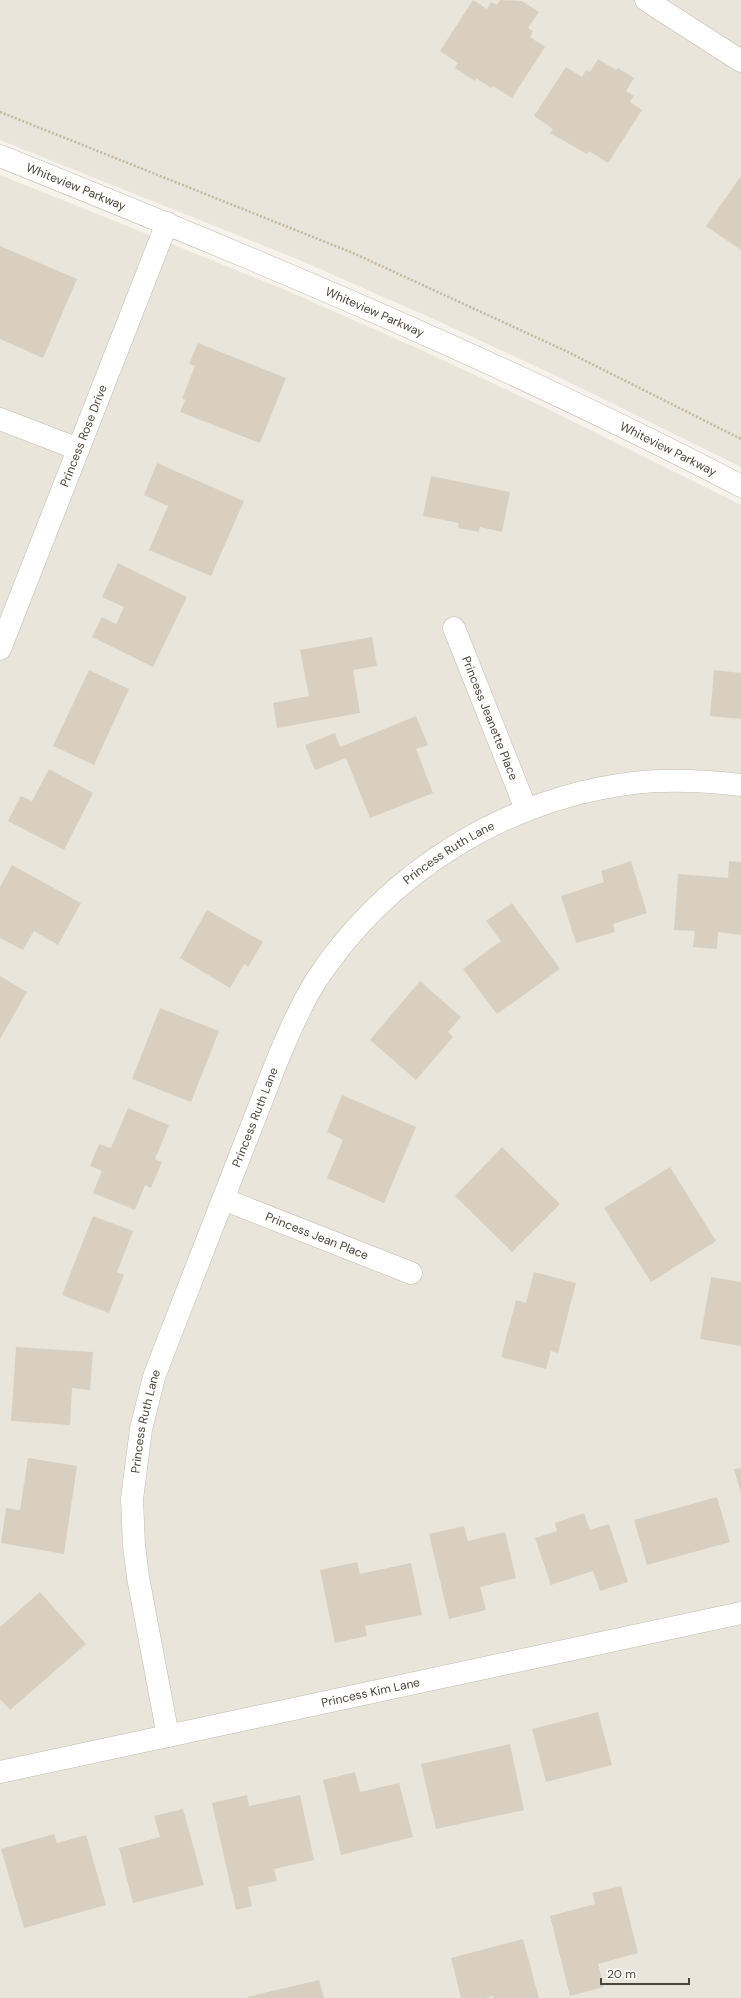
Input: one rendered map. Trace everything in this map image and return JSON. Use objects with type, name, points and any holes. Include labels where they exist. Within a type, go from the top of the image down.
[{"type":"street","points":[[646,0],[741,61]]},
{"type":"street","name":"Whiteview Parkway","points":[[0,156],[167,223],[428,334],[608,419],[741,486]]},
{"type":"street","name":"Princess Rose Drive","points":[[0,649],[167,223]]},
{"type":"street","points":[[0,419],[78,449]]},
{"type":"street","name":"Princess Jeanette Place","points":[[454,628],[526,809]]},
{"type":"street","name":"Princess Ruth Lane","points":[[168,1736],[134,1546],[132,1499],[141,1428],[154,1377],[288,1035],[302,1005],[331,960],[361,924],[413,875],[449,849],[496,823],[526,809],[581,792],[634,783],[699,782],[741,785]]},
{"type":"street","name":"Princess Jean Place","points":[[223,1199],[410,1273]]},
{"type":"street","name":"Princess Kim Lane","points":[[0,1772],[741,1613]]},
{"type":"path","points":[[0,112],[352,253],[568,352],[741,439]]},
{"type":"shaded area","points":[[0,0],[741,0],[741,467],[567,381],[436,320],[297,259],[0,140]]},
{"type":"shaded area","points":[[0,175],[281,288],[419,349],[550,410],[741,505],[741,1998],[0,1998]]},
{"type":"building","points":[[473,0],[487,9],[491,2],[497,5],[500,0],[522,1],[539,12],[528,28],[533,31],[530,37],[545,47],[512,98],[493,86],[491,88],[476,78],[475,81],[455,68],[458,63],[440,51]]},
{"type":"building","points":[[598,59],[616,70],[618,68],[634,78],[626,91],[634,96],[630,102],[642,110],[608,163],[589,151],[587,154],[550,133],[553,129],[534,116],[566,67],[582,77],[586,70],[590,72]]},
{"type":"building","points":[[741,176],[741,250],[706,226]]},
{"type":"building","points":[[0,246],[77,279],[43,358],[0,339]]},
{"type":"building","points":[[198,343],[286,378],[260,443],[180,412],[185,400],[182,399],[195,366],[189,364]]},
{"type":"building","points":[[157,463],[244,501],[211,576],[149,550],[168,506],[144,495]]},
{"type":"building","points":[[431,476],[510,492],[502,532],[480,527],[479,532],[458,528],[459,523],[423,516]]},
{"type":"building","points":[[118,563],[187,597],[153,667],[92,637],[102,617],[116,624],[124,607],[102,597]]},
{"type":"building","points":[[372,637],[377,666],[353,670],[360,713],[277,728],[273,703],[309,696],[300,650]]},
{"type":"building","points":[[89,670],[129,689],[94,765],[53,746]]},
{"type":"building","points":[[714,670],[741,673],[741,719],[710,716]]},
{"type":"building","points":[[416,716],[428,745],[416,749],[433,793],[370,818],[346,758],[315,770],[305,745],[335,733],[340,747]]},
{"type":"building","points":[[49,769],[93,793],[64,850],[8,821],[21,796],[32,801]]},
{"type":"building","points":[[631,861],[647,913],[613,924],[615,932],[576,943],[561,896],[604,882],[601,871]]},
{"type":"building","points":[[729,861],[741,862],[741,935],[718,932],[717,949],[693,947],[695,931],[674,930],[678,874],[728,878]]},
{"type":"building","points":[[12,865],[81,903],[58,945],[34,931],[23,950],[0,938],[0,887]]},
{"type":"building","points":[[512,903],[560,969],[497,1014],[463,969],[501,941],[486,921]]},
{"type":"building","points":[[207,910],[263,942],[248,967],[244,964],[230,988],[180,958]]},
{"type":"building","points":[[0,976],[27,992],[0,1039]]},
{"type":"building","points":[[420,981],[461,1017],[448,1032],[453,1037],[416,1080],[370,1040]]},
{"type":"building","points":[[160,1008],[219,1031],[191,1102],[132,1079]]},
{"type":"building","points":[[342,1095],[416,1127],[384,1203],[327,1178],[343,1140],[327,1132]]},
{"type":"building","points":[[128,1108],[169,1125],[155,1159],[162,1162],[151,1188],[145,1185],[135,1210],[93,1193],[102,1171],[90,1166],[99,1144],[111,1148]]},
{"type":"building","points":[[502,1147],[560,1204],[512,1252],[455,1196]]},
{"type":"building","points":[[670,1167],[716,1241],[651,1282],[604,1208]]},
{"type":"building","points":[[93,1216],[133,1231],[117,1272],[124,1275],[109,1313],[62,1295]]},
{"type":"building","points":[[534,1272],[576,1283],[558,1353],[551,1351],[546,1369],[501,1357],[516,1300],[526,1303]]},
{"type":"building","points":[[711,1277],[741,1282],[741,1346],[700,1339]]},
{"type":"building","points":[[16,1347],[93,1352],[90,1390],[72,1388],[70,1425],[11,1421]]},
{"type":"building","points":[[28,1458],[77,1466],[64,1554],[1,1543],[6,1508],[20,1510]]},
{"type":"building","points":[[741,1468],[741,1493],[734,1469]]},
{"type":"building","points":[[717,1497],[730,1542],[647,1565],[634,1520]]},
{"type":"building","points":[[584,1513],[590,1530],[609,1524],[628,1582],[600,1591],[593,1571],[551,1585],[535,1538],[557,1531],[555,1523]]},
{"type":"building","points":[[464,1526],[468,1541],[505,1532],[516,1578],[480,1587],[486,1610],[449,1619],[429,1534]]},
{"type":"building","points":[[357,1562],[360,1574],[411,1563],[422,1615],[365,1626],[367,1636],[335,1643],[320,1570]]},
{"type":"building","points":[[40,1592],[86,1644],[10,1710],[0,1699],[0,1627]]},
{"type":"building","points":[[598,1712],[612,1765],[546,1782],[532,1729]]},
{"type":"building","points":[[510,1744],[524,1810],[436,1829],[421,1764]]},
{"type":"building","points":[[355,1772],[360,1792],[399,1783],[413,1837],[341,1855],[323,1780]]},
{"type":"building","points":[[247,1795],[249,1806],[300,1795],[314,1860],[274,1869],[277,1881],[248,1887],[252,1906],[236,1910],[212,1803]]},
{"type":"building","points":[[183,1809],[204,1885],[133,1903],[119,1848],[160,1837],[154,1816]]},
{"type":"building","points":[[54,1834],[57,1843],[86,1835],[106,1905],[24,1928],[1,1849]]},
{"type":"building","points":[[621,1886],[638,1953],[598,1964],[604,1987],[570,1996],[550,1916],[595,1904],[592,1893]]},
{"type":"building","points":[[523,1939],[539,1998],[494,1998],[493,1996],[485,1998],[461,1998],[451,1958]]},
{"type":"building","points":[[319,1980],[324,1998],[247,1998],[247,1997]]}]
